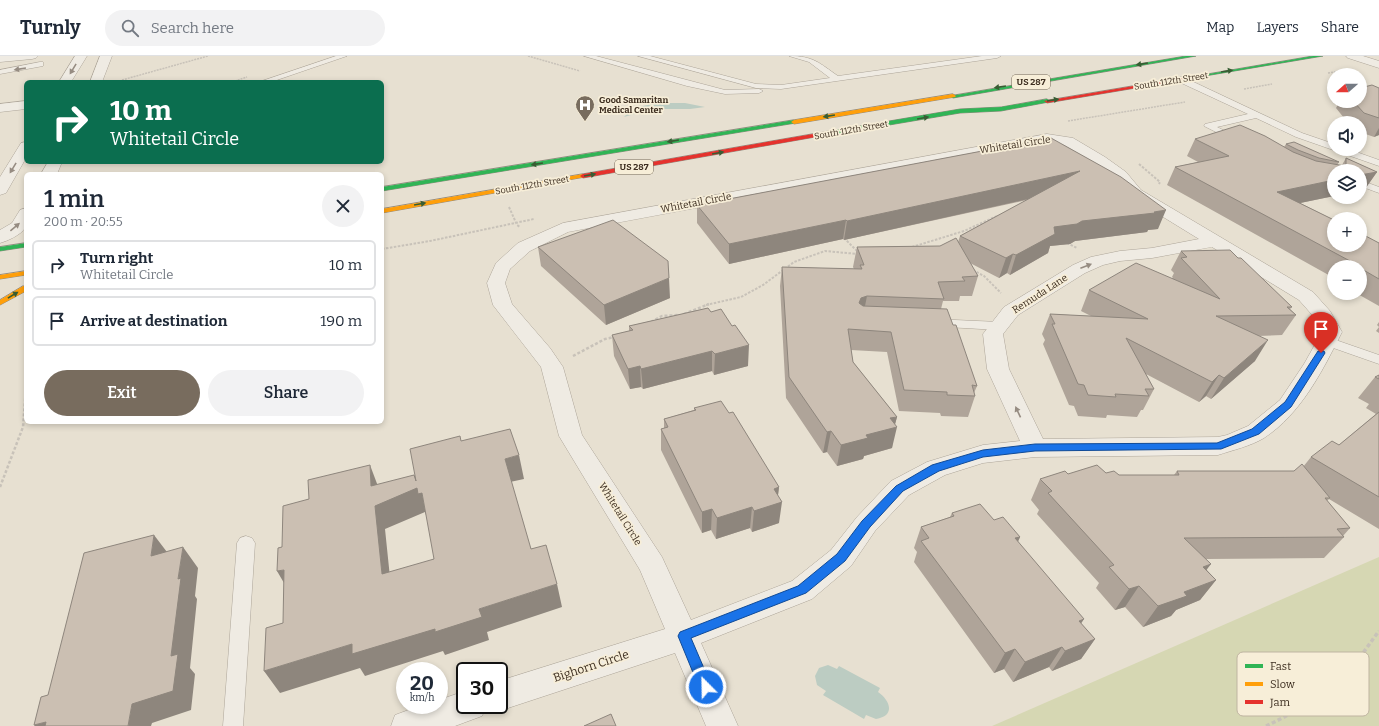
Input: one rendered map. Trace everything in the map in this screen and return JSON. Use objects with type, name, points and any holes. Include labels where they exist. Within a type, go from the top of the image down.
[{"type":"main road","name":"South 112th Street","points":[[384,189],[1194,56]]},
{"type":"main road","name":"South 112th Street","points":[[384,211],[960,111],[1001,109],[1321,56]]},
{"type":"main road","points":[[1156,72],[1201,63]]},
{"type":"main road","points":[[960,111],[1052,90]]},
{"type":"main road","points":[[0,249],[24,245]]},
{"type":"main road","points":[[0,277],[24,273]]},
{"type":"main road","points":[[0,303],[24,289]]},
{"type":"street","points":[[66,80],[81,56]]},
{"type":"street","points":[[97,80],[106,56]]},
{"type":"street","points":[[1352,56],[1379,65]]},
{"type":"street","points":[[0,59],[36,60]]},
{"type":"street","points":[[0,108],[24,105]]},
{"type":"street","name":"Whitetail Circle","points":[[722,726],[652,565],[571,436],[552,367],[543,353],[503,305],[496,283],[502,267],[528,244],[570,226],[1047,138],[1068,142],[1100,160],[1121,175],[1136,193],[1306,296],[1323,315],[1332,332],[1328,341]]},
{"type":"street","points":[[0,190],[24,149]]},
{"type":"street","points":[[0,238],[18,226],[24,216]]},
{"type":"street","name":"Remuda Lane","points":[[1035,448],[998,369],[993,334],[1011,311],[1079,269],[1097,261],[1120,256],[1152,253],[1214,241]]},
{"type":"street","points":[[684,636],[802,590],[841,558],[866,524],[900,488],[936,468],[983,454],[1035,448],[1218,446],[1256,432],[1288,405],[1314,366],[1328,341]]},
{"type":"street","name":"Bighorn Circle","points":[[508,693],[684,636]]},
{"type":"street","points":[[407,726],[456,710]]},
{"type":"lane","points":[[269,80],[343,56]]},
{"type":"lane","points":[[588,56],[725,92],[752,92],[997,56]]},
{"type":"lane","points":[[642,56],[756,86],[781,88]]},
{"type":"lane","points":[[793,56],[811,60],[837,79]]},
{"type":"lane","points":[[0,72],[36,60]]},
{"type":"lane","points":[[1180,79],[1299,135],[1327,145]]},
{"type":"lane","points":[[1247,144],[1208,126],[1257,115]]},
{"type":"lane","points":[[1359,156],[1379,163]]},
{"type":"lane","points":[[1367,186],[1379,190]]},
{"type":"lane","points":[[923,323],[999,326]]},
{"type":"lane","points":[[1328,341],[1379,360]]},
{"type":"lane","points":[[234,726],[246,543]]},
{"type":"path","points":[[122,80],[208,56]]},
{"type":"path","points":[[528,56],[580,71]]},
{"type":"path","points":[[508,205],[515,220]]},
{"type":"path","points":[[907,248],[964,231],[990,218],[1003,215]]},
{"type":"path","points":[[648,324],[662,316],[681,315],[710,303],[741,297],[763,285],[794,262],[825,251],[860,254],[844,238]]},
{"type":"path","points":[[927,242],[933,247]]},
{"type":"path","points":[[1065,242],[1097,261]]},
{"type":"path","points":[[972,270],[984,276],[1003,295],[1020,306]]},
{"type":"path","points":[[552,367],[605,339],[619,335]]},
{"type":"path","points":[[0,486],[23,427],[24,414]]},
{"type":"path","points":[[1363,652],[1379,631]]},
{"type":"path","points":[[1266,726],[1287,716]]},
{"type":"green space","points":[[1379,557],[1379,726],[992,726]]},
{"type":"shaded area","points":[[655,103],[685,103],[705,107],[690,109],[652,109],[624,117],[632,109]]},
{"type":"shaded area","points":[[828,665],[837,669],[839,666],[880,688],[878,692],[886,699],[889,707],[889,711],[886,715],[876,719],[866,715],[864,719],[823,695],[826,691],[817,685],[815,676],[819,668]]},
{"type":"building","points":[[1372,85],[1379,88],[1379,118],[1364,113],[1359,108],[1367,108],[1367,86]]},
{"type":"building","points":[[1240,125],[1265,136],[1293,152],[1316,161],[1333,164],[1327,164],[1327,181],[1277,192],[1327,217],[1327,249],[1175,167],[1229,156],[1195,139]]},
{"type":"building","points":[[1051,138],[1121,177],[1166,210],[1154,212],[1155,213],[1082,221],[1077,224],[1054,227],[1055,234],[1016,255],[1013,254],[1006,258],[960,236],[1080,171],[847,221],[729,244],[697,205]]},
{"type":"building","points":[[1294,142],[1339,162],[1319,158],[1286,144]]},
{"type":"building","points":[[1346,158],[1359,164],[1346,164]]},
{"type":"building","points":[[1367,167],[1377,172],[1367,174]]},
{"type":"building","points":[[613,220],[668,261],[669,278],[604,305],[538,247]]},
{"type":"building","points":[[1367,237],[1379,243],[1379,279],[1367,272],[1367,260],[1348,260],[1333,252],[1367,252]]},
{"type":"building","points":[[956,238],[978,276],[962,277],[965,281],[938,282],[944,299],[867,296],[861,298],[859,303],[863,306],[947,309],[953,325],[956,325],[977,386],[972,385],[975,396],[947,395],[947,392],[904,390],[891,332],[848,329],[853,362],[897,417],[890,418],[897,427],[866,435],[868,438],[841,445],[831,431],[827,432],[789,377],[782,267],[862,269],[860,265],[864,265],[857,247],[940,246]]},
{"type":"building","points":[[1230,250],[1238,258],[1241,258],[1292,307],[1287,307],[1296,315],[1216,316],[1268,340],[1224,378],[1219,375],[1212,382],[1126,338],[1154,389],[1145,389],[1149,396],[1115,394],[1116,397],[1088,395],[1084,385],[1078,384],[1052,324],[1055,324],[1050,314],[1148,319],[1089,290],[1136,263],[1220,299],[1181,258],[1187,257],[1181,251]]},
{"type":"building","points":[[708,308],[711,312],[721,309],[732,326],[735,325],[749,345],[715,354],[712,351],[641,369],[640,366],[628,369],[612,335],[633,330],[629,326]]},
{"type":"building","points":[[721,401],[729,413],[733,412],[779,487],[774,489],[782,502],[754,511],[752,507],[717,518],[712,509],[702,512],[661,429],[668,427],[664,419],[696,410],[694,408]]},
{"type":"building","points":[[1379,412],[1379,497],[1311,457],[1332,441],[1339,445]]},
{"type":"building","points":[[510,429],[519,455],[505,459],[531,549],[546,545],[557,584],[479,609],[482,617],[435,632],[435,629],[352,654],[352,644],[264,671],[266,628],[283,623],[284,570],[277,571],[278,548],[282,547],[283,506],[309,499],[308,480],[370,465],[371,486],[414,475],[416,481],[410,449],[460,436],[461,441]],"holes":[[[417,488],[418,494],[422,493],[434,559],[382,574],[375,506]]]},
{"type":"building","points":[[1302,464],[1330,498],[1325,498],[1350,528],[1337,529],[1344,537],[1184,538],[1211,564],[1203,567],[1216,580],[1184,592],[1187,596],[1158,606],[1139,586],[1129,589],[1109,567],[1114,565],[1048,493],[1052,491],[1040,479],[1065,471],[1068,474],[1097,465],[1106,473],[1114,471],[1119,475],[1179,475],[1177,471],[1294,471]]},
{"type":"building","points":[[980,504],[994,520],[1003,517],[1020,537],[1015,538],[1084,619],[1079,621],[1095,639],[1065,651],[1062,647],[1025,662],[1015,649],[1005,653],[921,541],[929,538],[921,527],[954,516],[952,513]]},
{"type":"building","points":[[154,535],[151,556],[183,547],[178,579],[181,578],[171,656],[178,654],[173,691],[132,704],[128,726],[45,726],[46,722],[34,725],[41,697],[48,695],[84,553]]},
{"type":"building","points":[[611,714],[616,726],[584,726]]},
{"type":"traffic: fast","points":[[953,96],[1194,56]]},
{"type":"traffic: fast","points":[[1193,77],[1321,56]]},
{"type":"traffic: fast","points":[[836,132],[960,111],[1001,109],[1047,101]]},
{"type":"traffic: fast","points":[[384,189],[794,122]]},
{"type":"traffic: fast","points":[[0,249],[24,245]]},
{"type":"traffic: slow","points":[[794,122],[953,96]]},
{"type":"traffic: slow","points":[[384,211],[583,176]]},
{"type":"traffic: slow","points":[[0,277],[24,273]]},
{"type":"traffic: slow","points":[[0,303],[24,289]]},
{"type":"traffic: jam","points":[[1047,101],[1193,77]]},
{"type":"traffic: jam","points":[[583,176],[836,132]]},
{"type":"place","name":"Good Samaritan Medical Center","points":[[585,122]]},
{"type":"route","points":[[706,687],[684,636],[802,590],[841,558],[866,524],[900,488],[936,468],[983,454],[1035,448],[1218,446],[1232,442],[1256,432],[1288,405],[1321,353]]}]
